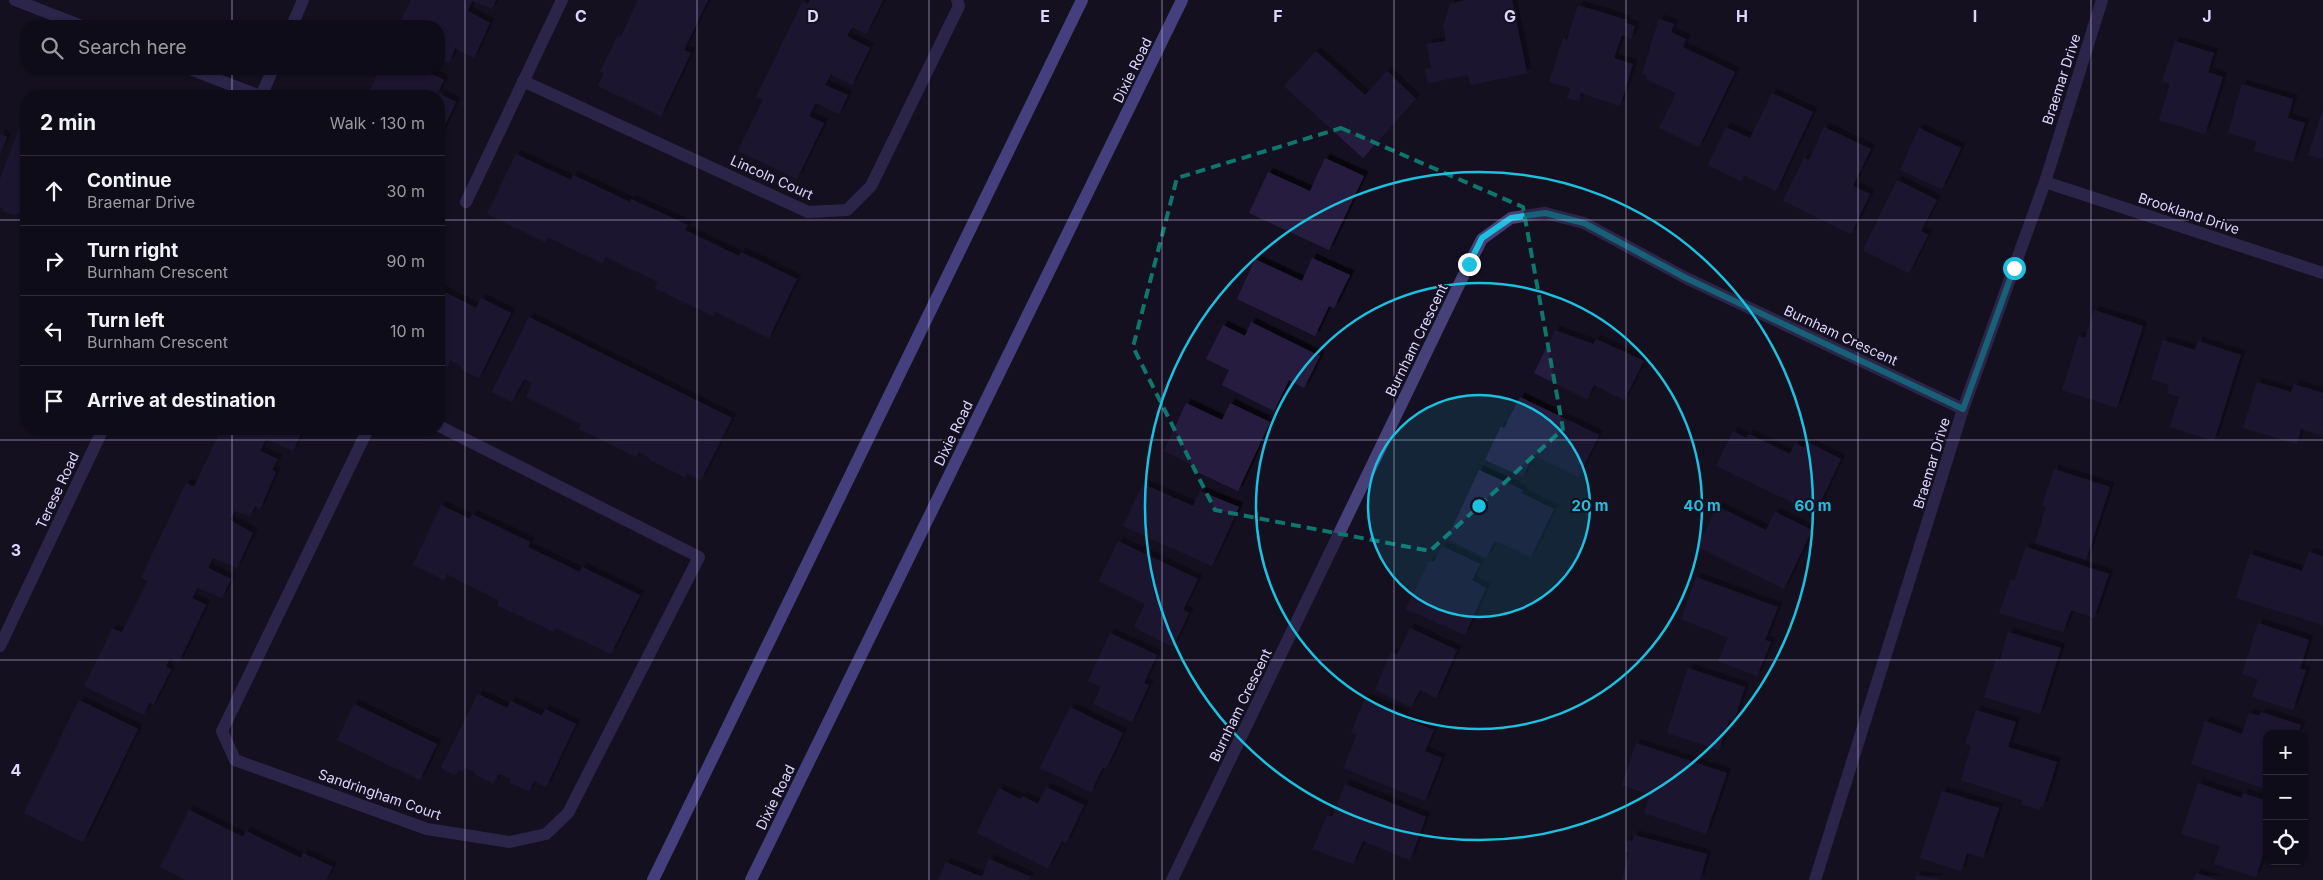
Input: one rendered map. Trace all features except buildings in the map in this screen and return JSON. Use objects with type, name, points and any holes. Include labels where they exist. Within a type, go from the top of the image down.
[{"type":"main road","points":[[653,880],[1082,0]]},
{"type":"main road","name":"Dixie Road","points":[[751,880],[1182,0]]},
{"type":"street","points":[[15,0],[67,20]]},
{"type":"street","points":[[295,20],[303,0]]},
{"type":"street","points":[[466,202],[562,0]]},
{"type":"street","name":"Lincoln Court","points":[[523,81],[808,212],[847,210],[871,186],[959,6],[958,0]]},
{"type":"street","name":"Braemar Drive","points":[[1815,880],[1963,409],[2046,182],[2102,0]]},
{"type":"street","points":[[206,75],[245,90]]},
{"type":"street","points":[[264,90],[270,75]]},
{"type":"street","name":"Brookland Drive","points":[[2046,182],[2323,273]]},
{"type":"street","name":"Burnham Crescent","points":[[1172,880],[1482,238],[1511,218],[1545,213],[1584,223],[1686,278],[1963,409]]},
{"type":"street","name":"Sandringham Court","points":[[365,435],[222,731],[235,760],[427,829],[510,842],[546,834],[568,813],[699,557],[445,429]]},
{"type":"street","name":"Terese Road","points":[[0,646],[99,435]]},
{"type":"highlighted area","points":[[1341,128],[1523,207],[1563,429],[1430,551],[1215,510],[1133,347],[1177,178]]},
{"type":"route","points":[[1469,264],[1482,238],[1511,218],[1545,213],[1584,223],[1686,278],[1963,409],[2014,268]]}]
